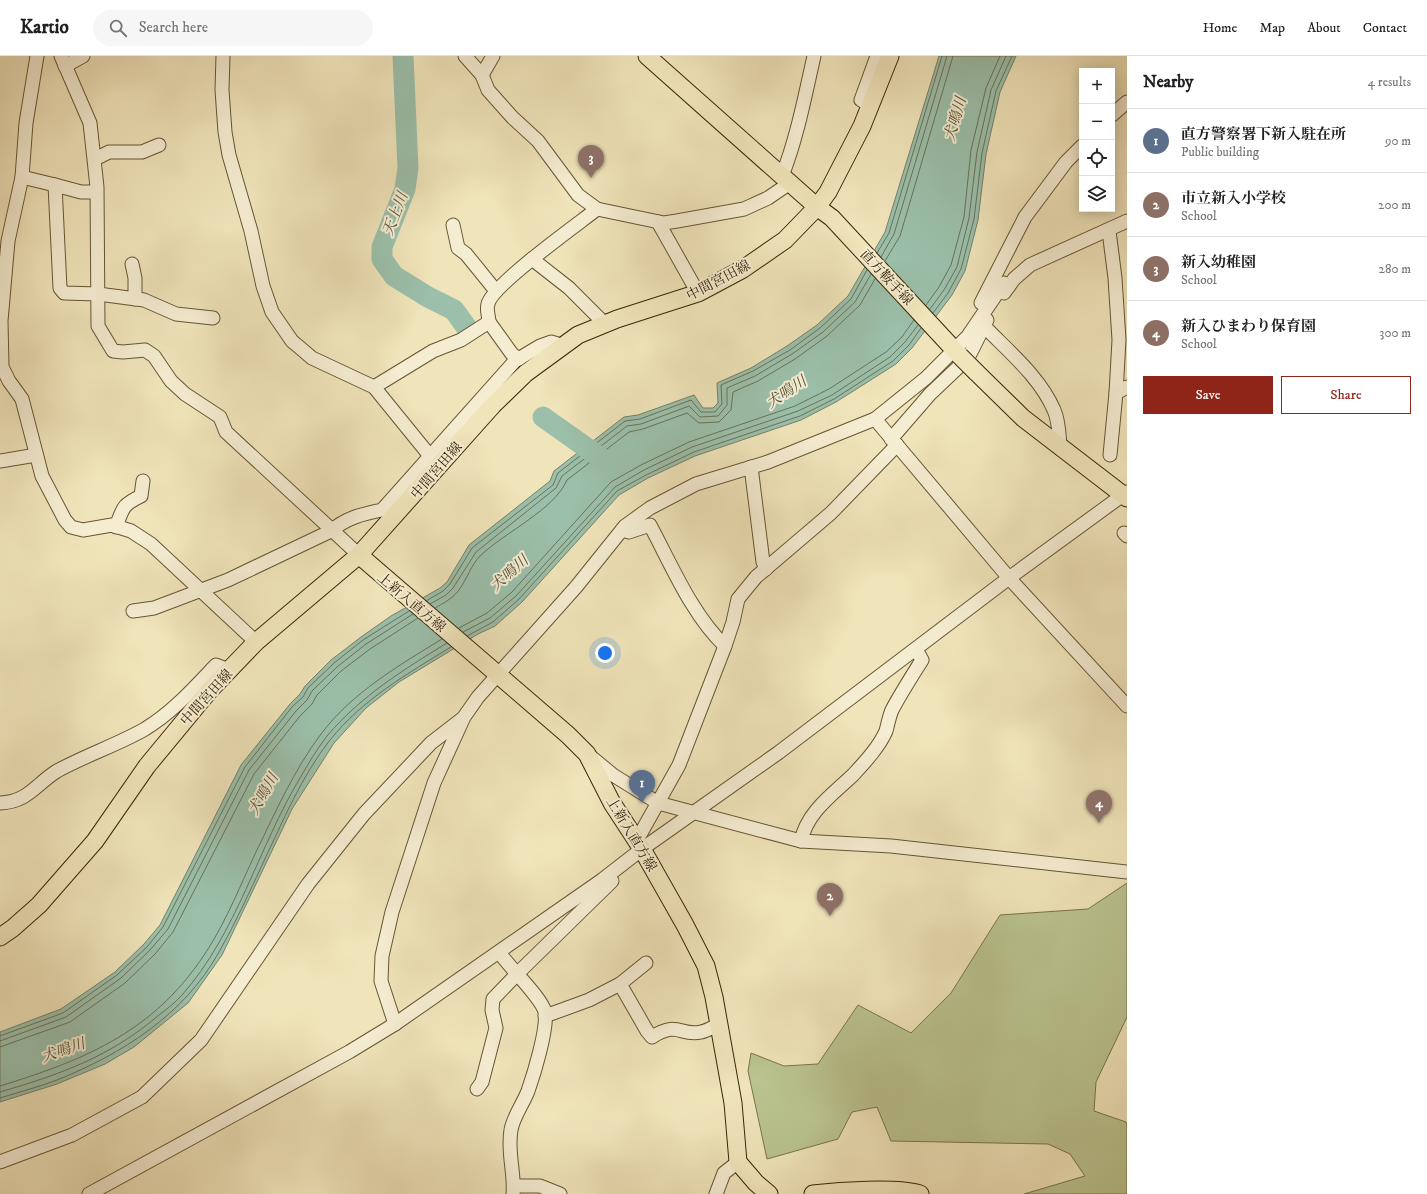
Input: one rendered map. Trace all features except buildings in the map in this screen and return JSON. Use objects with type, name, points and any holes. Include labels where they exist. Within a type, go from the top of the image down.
[{"type":"main road","name":"直方鞍手線","points":[[647,56],[817,207],[832,218],[954,350],[1023,418],[1126,495]]},
{"type":"main road","name":"中間宮田線","points":[[0,936],[13,928],[39,904],[95,841],[146,766],[209,691],[256,642],[359,555],[494,405],[526,373],[578,335],[605,324],[698,293],[743,269],[785,240],[817,207],[828,192],[862,126],[869,105],[890,56]]},
{"type":"main road","name":"上新入直方線","points":[[359,555],[372,568],[497,673],[568,735],[587,754],[612,803],[639,844],[685,925],[706,966],[719,1024],[733,1104],[738,1162]]},
{"type":"main road","points":[[738,1162],[756,1183],[770,1194]]},
{"type":"main road","points":[[813,1194],[881,1191],[912,1192],[920,1194]]},
{"type":"street","points":[[37,56],[26,123],[22,177],[8,241],[0,344],[2,367],[9,381],[22,399],[35,444],[36,455],[42,476],[65,520],[71,527],[83,530],[112,525],[131,531],[151,544],[199,591],[256,642]]},
{"type":"street","points":[[83,56],[63,61],[90,123],[95,159],[98,326],[113,351],[123,352],[145,350],[154,356],[171,381],[185,394],[220,417],[226,432],[359,555]]},
{"type":"street","points":[[224,56],[223,98],[225,132],[229,155],[251,230],[262,286],[272,312],[292,341],[312,358],[374,387],[430,456]]},
{"type":"street","points":[[465,56],[482,76],[488,90],[512,117],[538,141],[559,167],[578,195],[597,209],[658,222],[677,221],[744,209],[768,198],[786,179],[814,56]]},
{"type":"street","points":[[482,76],[493,56]]},
{"type":"street","points":[[869,105],[861,100],[877,56]]},
{"type":"street","points":[[1115,112],[1127,102]]},
{"type":"street","points":[[95,159],[109,152],[142,152],[158,145]]},
{"type":"street","points":[[954,350],[988,291],[1025,218],[1066,162],[1079,149]]},
{"type":"street","points":[[22,177],[81,192],[96,192]]},
{"type":"street","points":[[55,185],[60,288],[64,293],[98,294],[144,300],[176,314],[213,318]]},
{"type":"street","points":[[519,359],[512,354],[489,322],[488,304],[496,291],[532,259],[597,209]]},
{"type":"street","points":[[658,222],[698,293]]},
{"type":"street","points":[[89,1194],[349,1052],[395,1024],[617,868],[639,844],[679,765],[725,646],[733,622],[738,599],[756,577],[831,513],[894,442],[930,394],[968,358],[984,326],[1014,279],[1030,265],[1127,222]]},
{"type":"street","points":[[454,225],[458,248],[466,254],[496,291]]},
{"type":"street","points":[[1109,231],[1115,278],[1121,390],[1110,455]]},
{"type":"street","points":[[532,259],[570,288],[605,324]]},
{"type":"street","points":[[132,264],[135,278],[135,299]]},
{"type":"street","points":[[395,1024],[381,981],[384,949],[398,893],[434,783],[464,717],[497,673],[576,588],[622,530],[650,508],[696,484],[751,467],[875,419],[926,378],[968,336],[1004,283],[1009,286]]},
{"type":"street","points":[[374,387],[433,351],[461,340],[489,322]]},
{"type":"street","points":[[984,326],[1043,390],[1054,410],[1059,427],[1060,446]]},
{"type":"street","points":[[133,611],[154,608],[199,591],[268,562],[331,530],[343,520],[382,510],[494,383],[519,359],[540,346],[551,342],[564,346]]},
{"type":"street","points":[[875,419],[1009,578],[1127,706]]},
{"type":"street","points":[[0,461],[36,455]]},
{"type":"street","points":[[751,467],[763,562],[766,569]]},
{"type":"street","points":[[116,527],[127,503],[142,496],[143,481]]},
{"type":"street","points":[[639,844],[692,814],[778,753],[1009,578],[1126,495]]},
{"type":"street","points":[[622,530],[629,532],[650,525],[686,592],[714,636],[725,646]]},
{"type":"street","points":[[801,841],[808,822],[817,809],[854,774],[878,744],[885,732],[891,713],[901,693],[922,660],[916,649]]},
{"type":"street","points":[[0,803],[13,803],[32,792],[56,772],[147,728],[182,701],[216,665],[229,670]]},
{"type":"street","points":[[0,1162],[72,1135],[142,1097],[200,1040],[308,884],[364,814],[431,743],[464,717]]},
{"type":"street","points":[[587,754],[613,775],[658,804],[801,841],[891,846],[1127,872]]},
{"type":"street","points":[[477,1089],[482,1082],[496,1028],[492,1010],[494,999],[516,974],[613,880],[617,868]]},
{"type":"street","points":[[499,952],[545,1010],[546,1023],[528,1091],[511,1129],[509,1147],[513,1191],[540,1186],[560,1194]]},
{"type":"street","points":[[545,1016],[589,1000],[620,984],[646,963]]},
{"type":"street","points":[[620,984],[652,1037],[662,1031],[673,1028],[701,1032],[719,1024]]},
{"type":"street","points":[[716,1194],[724,1174],[738,1162]]},
{"type":"shaded area","points":[[1127,883],[1127,1017],[1096,1082],[1094,1111],[1126,1122],[1127,1194],[1024,1194],[1085,1176],[1070,1154],[1048,1144],[891,1141],[877,1107],[852,1112],[838,1139],[767,1159],[748,1071],[751,1053],[784,1066],[818,1064],[858,1005],[911,1033],[951,993],[1000,915],[1088,909]]},
{"type":"water","name":"犬鳴川","points":[[939,56],[1016,56],[1000,92],[986,154],[978,220],[965,271],[952,295],[912,348],[896,364],[836,402],[801,420],[695,456],[648,478],[619,495],[522,602],[495,626],[478,634],[399,682],[366,708],[334,743],[292,809],[222,955],[188,1003],[134,1047],[105,1064],[57,1084],[0,1102],[0,1032],[61,1009],[115,972],[144,944],[160,925],[241,765],[305,686],[331,660],[391,616],[440,588],[447,582],[469,545],[550,481],[554,471],[624,417],[638,415],[694,395],[703,408],[713,408],[718,403],[717,383],[751,368],[787,346],[817,325],[848,296],[885,232]]},
{"type":"waterway","name":"天上川","points":[[403,56],[408,168],[405,189],[382,247],[382,259],[394,276],[428,297],[454,310],[467,328]]},
{"type":"waterway","name":"天上川","points":[[543,417],[608,463]]},
{"type":"place","name":"新入幼稚園","points":[[591,178]]},
{"type":"place","name":"直方警察署下新入駐在所","points":[[642,803]]},
{"type":"place","name":"新入ひまわり保育園","points":[[1099,823]]},
{"type":"place","name":"市立新入小学校","points":[[830,916]]}]
